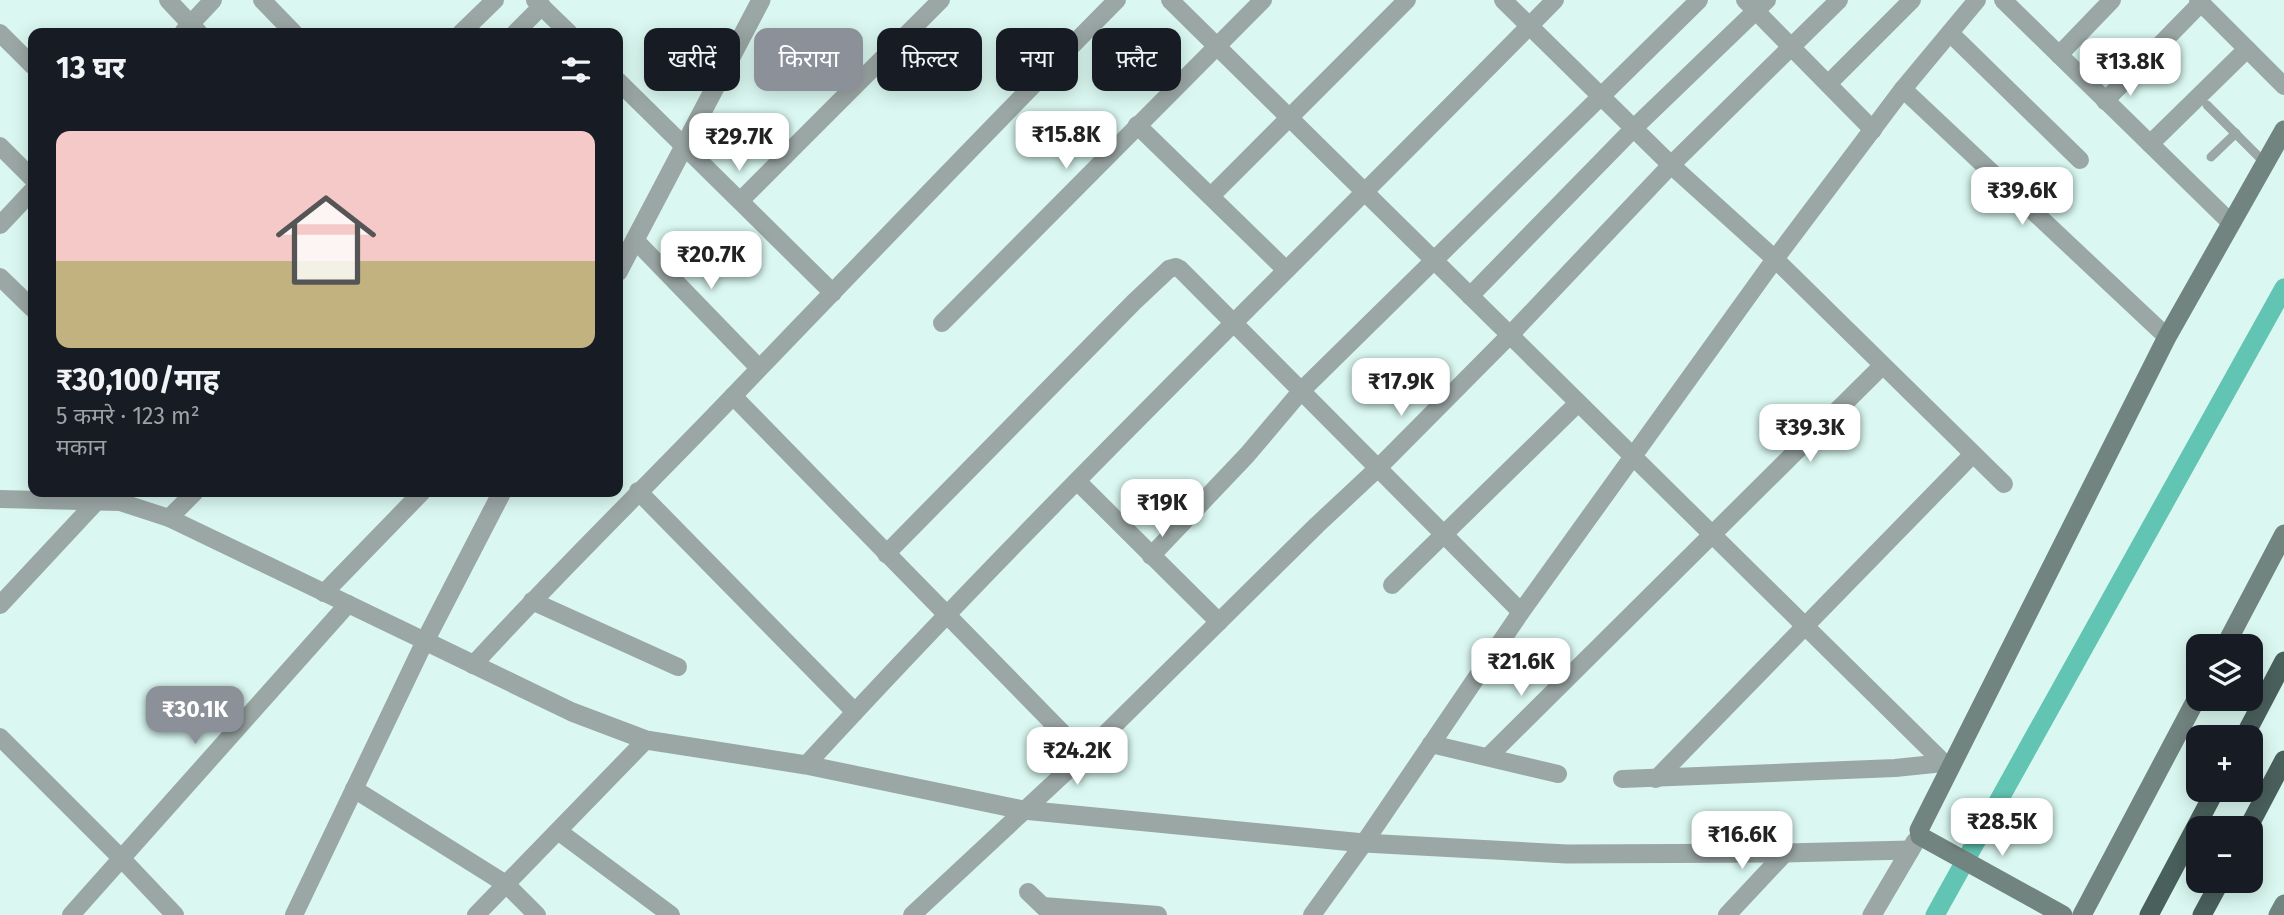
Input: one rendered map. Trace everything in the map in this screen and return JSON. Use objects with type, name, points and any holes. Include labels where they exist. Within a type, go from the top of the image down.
[{"type":"highway","points":[[2250,725],[2284,661]]},
{"type":"highway","points":[[2254,816],[2284,760]]},
{"type":"highway","points":[[2150,915],[2209,802]]},
{"type":"highway","points":[[2202,915],[2214,893]]},
{"type":"main road","points":[[2063,915],[1941,847],[1914,842],[1947,766],[2167,337],[2284,130]]},
{"type":"main road","points":[[2231,634],[2284,534]]},
{"type":"main road","points":[[2082,915],[2190,711]]},
{"type":"main road","points":[[2278,915],[2284,904]]},
{"type":"street","points":[[168,0],[189,28]]},
{"type":"street","points":[[192,28],[213,0]]},
{"type":"street","points":[[261,0],[289,28]]},
{"type":"street","points":[[466,28],[495,0]]},
{"type":"street","points":[[623,263],[761,0]]},
{"type":"street","points":[[740,201],[941,0]]},
{"type":"street","points":[[474,665],[531,601],[1117,0]]},
{"type":"street","points":[[1170,0],[1947,766]]},
{"type":"street","points":[[943,323],[1262,0]]},
{"type":"street","points":[[1211,196],[1407,0]]},
{"type":"street","points":[[1503,0],[1671,165],[1775,259],[2004,484]]},
{"type":"street","points":[[807,765],[945,614],[1555,0]]},
{"type":"street","points":[[1151,556],[1247,455],[1302,390],[1699,0]]},
{"type":"street","points":[[922,912],[1023,810],[1084,755],[1378,468],[1510,335],[1671,165],[1839,0]]},
{"type":"street","points":[[1828,85],[1912,0]]},
{"type":"street","points":[[1312,915],[1521,612],[1775,259],[1903,89],[1978,0]]},
{"type":"street","points":[[2059,55],[2112,0]]},
{"type":"street","points":[[2105,101],[2200,2],[2284,86]]},
{"type":"street","points":[[519,28],[538,3],[564,28]]},
{"type":"street","points":[[1470,296],[1756,4],[1793,48],[1873,130]]},
{"type":"street","points":[[2013,4],[2059,55],[2231,223]]},
{"type":"street","points":[[0,33],[28,61]]},
{"type":"street","points":[[1950,33],[2080,160]]},
{"type":"street","points":[[2150,144],[2247,49]]},
{"type":"street","points":[[623,86],[833,293]]},
{"type":"street","points":[[1903,89],[2167,337]]},
{"type":"street","points":[[1137,125],[1285,269]]},
{"type":"street","points":[[0,146],[28,174]]},
{"type":"street","points":[[0,225],[28,195]]},
{"type":"street","points":[[635,240],[760,368]]},
{"type":"street","points":[[886,554],[1124,312],[1172,267],[1180,269],[1234,321],[1521,612]]},
{"type":"street","points":[[0,278],[28,304]]},
{"type":"street","points":[[1488,757],[1882,366]]},
{"type":"street","points":[[733,396],[1084,755]]},
{"type":"street","points":[[1392,585],[1578,403]]},
{"type":"street","points":[[1656,779],[1973,454]]},
{"type":"street","points":[[1078,482],[1219,622]]},
{"type":"street","points":[[638,491],[855,712]]},
{"type":"street","points":[[169,518],[190,497]]},
{"type":"street","points":[[324,593],[417,497]]},
{"type":"street","points":[[294,915],[425,641],[499,497]]},
{"type":"street","points":[[0,499],[120,502],[169,518],[572,712],[646,740],[807,765],[1023,810],[1364,843],[1567,855],[1785,853],[1914,842]]},
{"type":"street","points":[[0,605],[97,501]]},
{"type":"street","points":[[531,601],[678,667]]},
{"type":"street","points":[[71,915],[348,604]]},
{"type":"street","points":[[0,737],[175,915]]},
{"type":"street","points":[[480,914],[646,740]]},
{"type":"street","points":[[1431,744],[1558,774]]},
{"type":"street","points":[[1622,779],[1947,766]]},
{"type":"street","points":[[354,789],[506,884],[537,915]]},
{"type":"street","points":[[558,831],[671,915]]},
{"type":"street","points":[[1872,915],[1914,842]]},
{"type":"street","points":[[1727,915],[1785,853]]},
{"type":"street","points":[[1028,892],[1048,910],[1158,915]]},
{"type":"lane","points":[[2207,105],[2266,163]]},
{"type":"lane","points":[[2211,157],[2236,133]]},
{"type":"waterway","points":[[1935,915],[2284,288]]}]
